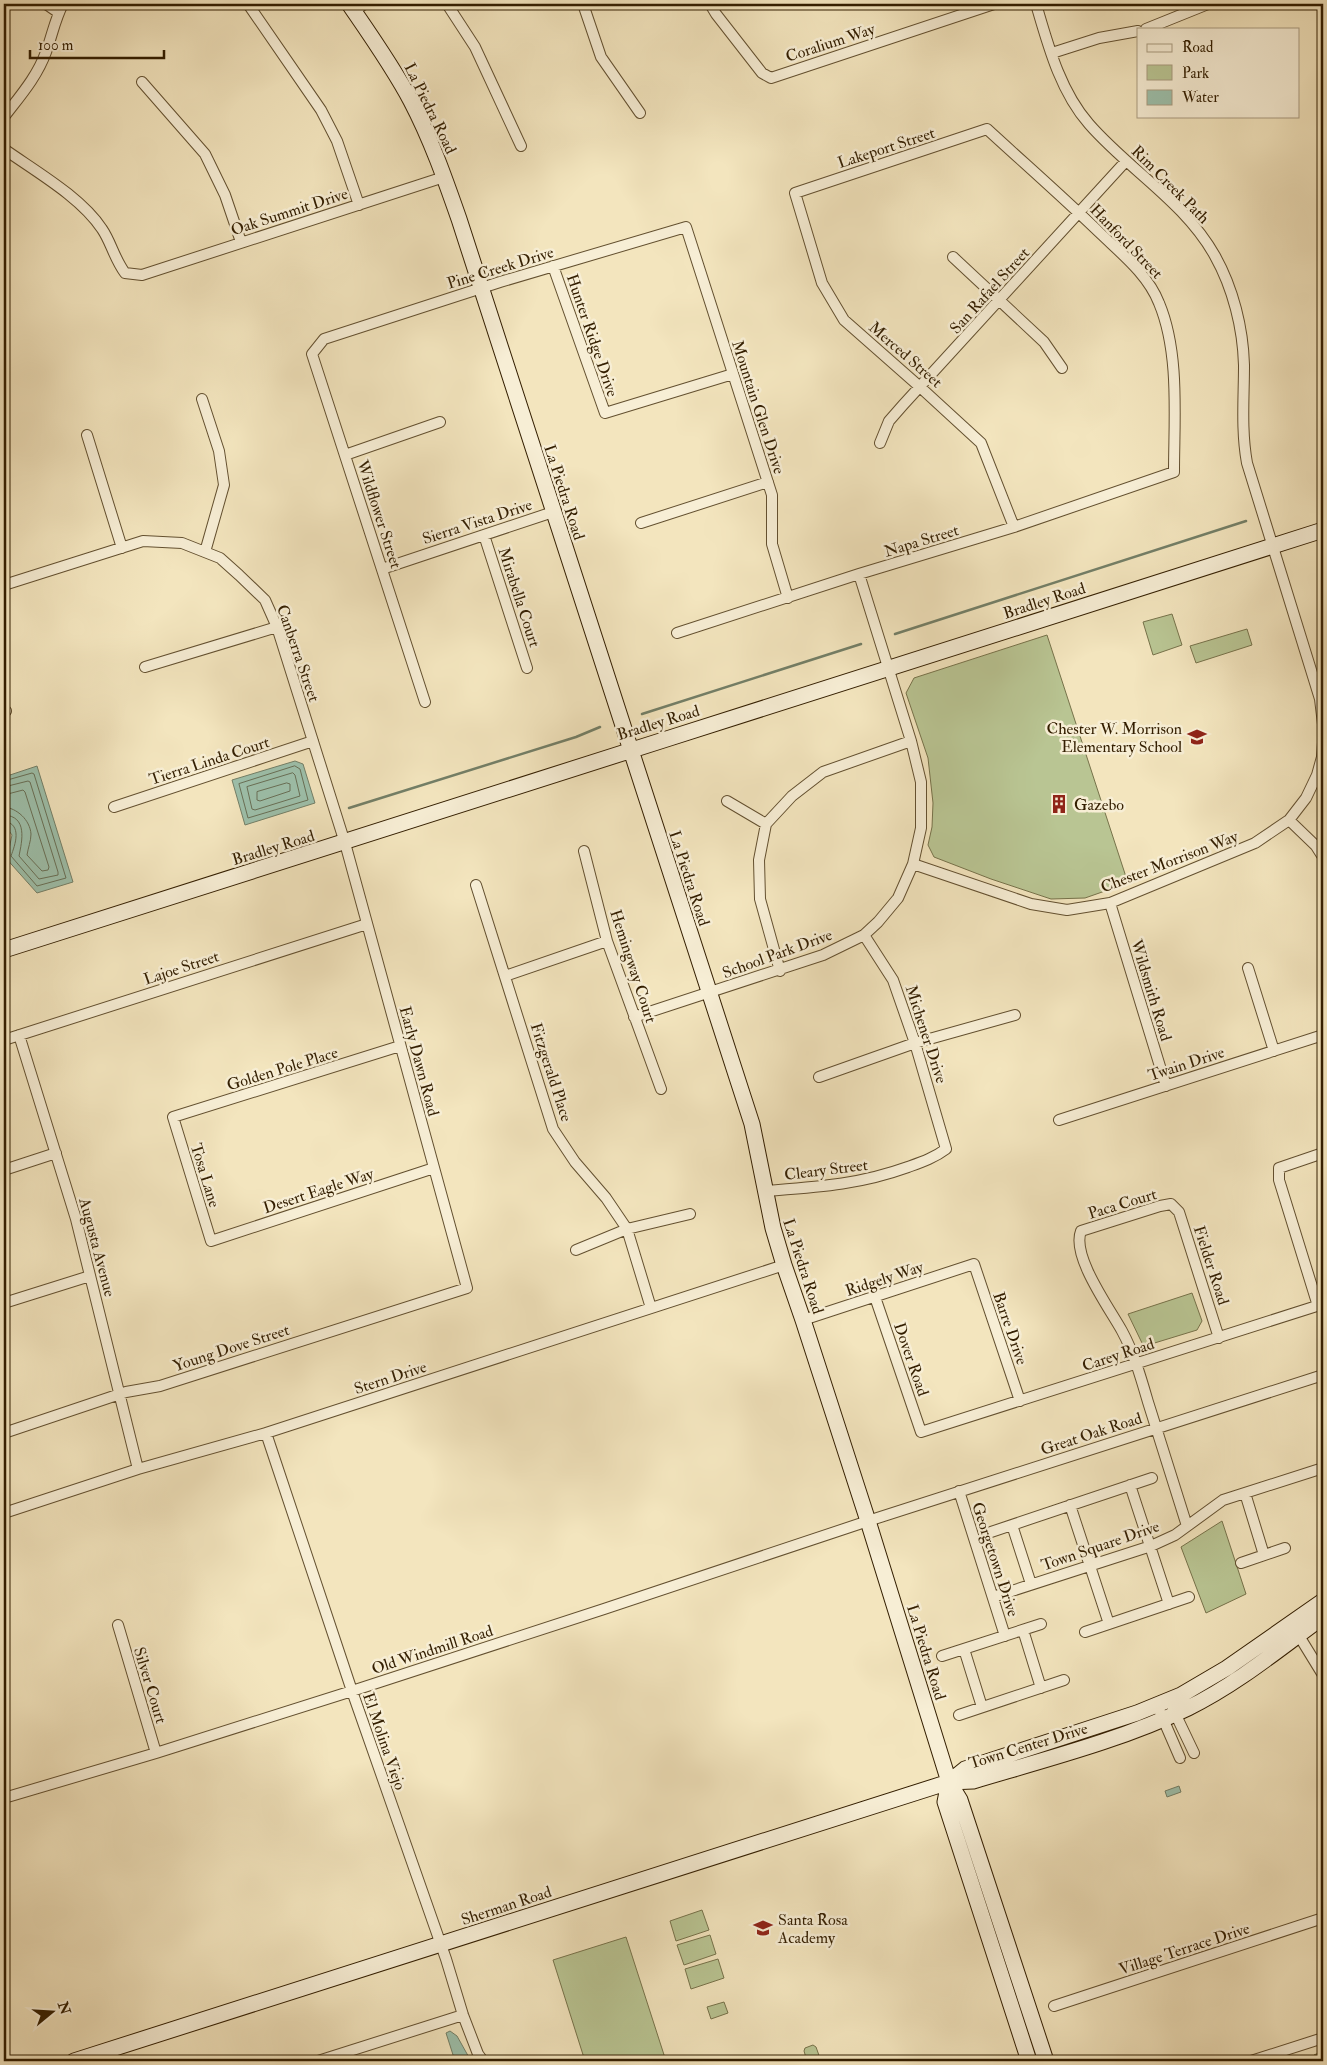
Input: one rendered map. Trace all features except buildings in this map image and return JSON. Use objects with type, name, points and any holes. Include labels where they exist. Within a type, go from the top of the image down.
[{"type":"street","points":[[4,117],[32,82],[46,53],[61,8],[46,4]]},
{"type":"street","points":[[248,4],[321,110],[337,141],[358,205]]},
{"type":"street","points":[[447,4],[475,47],[522,146]]},
{"type":"street","points":[[583,4],[601,58],[640,113]]},
{"type":"street","name":"Coralium Way","points":[[710,4],[762,73],[771,78],[994,4]]},
{"type":"street","name":"Rim Creek Path","points":[[1036,4],[1052,54],[1065,85],[1083,116],[1196,228],[1215,257],[1230,289],[1243,345],[1244,447],[1272,546]]},
{"type":"street","points":[[1148,28],[1208,4]]},
{"type":"street","name":"La Piedra Road","points":[[356,6],[411,101],[429,138],[444,177],[752,1124],[765,1191],[784,1266],[868,1520],[949,1782],[960,1800],[1046,2061]]},
{"type":"street","points":[[1052,54],[1100,38],[1137,31]]},
{"type":"street","points":[[142,82],[206,154],[225,195],[241,242]]},
{"type":"street","name":"Lakeport Street","points":[[795,193],[987,129]]},
{"type":"street","name":"Hanford Street","points":[[987,129],[1079,213],[1151,285],[1160,305],[1170,340],[1174,391],[1174,472]]},
{"type":"street","name":"Oak Summit Drive","points":[[4,149],[85,207],[103,230],[116,259],[125,273],[142,275],[444,177]]},
{"type":"street","name":"San Rafael Street","points":[[880,443],[889,422],[1126,160]]},
{"type":"street","name":"Merced Street","points":[[795,193],[822,282],[844,320],[980,443],[1014,527]]},
{"type":"street","name":"Pine Creek Drive","points":[[324,338],[553,266],[686,228]]},
{"type":"street","name":"Mountain Glen Drive","points":[[686,228],[772,495],[772,544],[788,598]]},
{"type":"street","points":[[953,257],[1044,342],[1062,368]]},
{"type":"street","name":"Hunter Ridge Drive","points":[[553,266],[605,413],[733,374]]},
{"type":"street","name":"Wildflower Street","points":[[324,338],[312,354],[425,702]]},
{"type":"street","points":[[202,399],[219,451],[224,484],[205,552]]},
{"type":"street","points":[[345,455],[440,422]]},
{"type":"street","points":[[87,435],[122,548]]},
{"type":"street","name":"Napa Street","points":[[677,633],[859,574],[1014,527],[1174,472]]},
{"type":"street","points":[[641,523],[768,482]]},
{"type":"street","name":"Sierra Vista Drive","points":[[382,569],[553,512]]},
{"type":"street","name":"Bradley Road","points":[[4,950],[345,843],[630,749],[1323,530]]},
{"type":"street","name":"Mirabella Court","points":[[484,535],[527,668]]},
{"type":"street","name":"Canberra Street","points":[[4,585],[143,541],[182,543],[220,558],[266,600],[277,627],[345,843]]},
{"type":"street","points":[[1272,546],[1320,699],[1323,724]]},
{"type":"street","name":"School Park Drive","points":[[634,1017],[823,955],[864,935],[878,922],[898,898],[913,864],[921,828],[921,782],[911,741],[859,574]]},
{"type":"street","points":[[145,667],[277,627]]},
{"type":"street","name":"Tierra Linda Court","points":[[114,807],[313,741]]},
{"type":"street","points":[[780,970],[760,899],[759,860],[766,824],[792,796],[824,772],[911,741]]},
{"type":"street","name":"Chester Morrison Way","points":[[913,864],[1031,904],[1068,910],[1110,903],[1256,843],[1289,820],[1306,798],[1317,775],[1322,757],[1323,743]]},
{"type":"street","points":[[727,801],[766,824]]},
{"type":"street","points":[[1289,820],[1316,846],[1323,857]]},
{"type":"street","name":"Early Dawn Road","points":[[345,843],[467,1288]]},
{"type":"street","name":"Hemingway Court","points":[[584,851],[607,942],[661,1089]]},
{"type":"street","name":"Fitzgerald Place","points":[[476,886],[553,1129],[575,1162],[606,1198],[627,1229],[650,1308]]},
{"type":"street","name":"Wildsmith Road","points":[[1110,903],[1166,1086]]},
{"type":"street","name":"Lajoe Street","points":[[4,1040],[367,924]]},
{"type":"street","name":"Michener Drive","points":[[864,935],[893,980],[915,1043],[946,1149]]},
{"type":"street","points":[[505,976],[607,942]]},
{"type":"street","points":[[1248,968],[1274,1050]]},
{"type":"street","points":[[819,1077],[915,1043],[1016,1015]]},
{"type":"street","name":"Twain Drive","points":[[1059,1120],[1323,1034]]},
{"type":"street","name":"Augusta Avenue","points":[[19,1035],[76,1219],[138,1469]]},
{"type":"street","name":"Golden Pole Place","points":[[173,1118],[400,1046]]},
{"type":"street","name":"Tosa Lane","points":[[173,1118],[211,1241]]},
{"type":"street","name":"Cleary Street","points":[[765,1191],[844,1184],[879,1177],[936,1156],[946,1149]]},
{"type":"street","points":[[4,1170],[56,1153]]},
{"type":"street","points":[[1320,1305],[1279,1180],[1279,1168],[1323,1153]]},
{"type":"street","name":"Desert Eagle Way","points":[[211,1241],[434,1168]]},
{"type":"street","name":"Paca Court","points":[[1136,1364],[1122,1331],[1099,1294],[1087,1268],[1079,1242],[1081,1232],[1171,1204]]},
{"type":"street","name":"Fielder Road","points":[[1171,1204],[1179,1212],[1219,1338]]},
{"type":"street","points":[[576,1250],[627,1229],[690,1214]]},
{"type":"street","name":"Ridgely Way","points":[[803,1320],[974,1264]]},
{"type":"street","name":"Barre Drive","points":[[974,1264],[1020,1401]]},
{"type":"street","name":"Stern Drive","points":[[4,1513],[138,1469],[266,1433],[784,1266]]},
{"type":"street","points":[[4,1303],[90,1276]]},
{"type":"street","name":"Young Dove Street","points":[[4,1433],[120,1394],[160,1386],[467,1288]]},
{"type":"street","name":"Dover Road","points":[[875,1297],[921,1432]]},
{"type":"street","name":"Carey Road","points":[[921,1432],[1320,1305]]},
{"type":"street","points":[[1136,1364],[1187,1526]]},
{"type":"street","name":"Great Oak Road","points":[[868,1520],[1323,1375]]},
{"type":"street","name":"El Molina Viejo","points":[[266,1433],[352,1691],[457,1992],[463,2015],[478,2054],[483,2061]]},
{"type":"street","name":"Town Square Drive","points":[[993,1597],[1151,1546],[1175,1535],[1223,1500],[1323,1468]]},
{"type":"street","points":[[991,1532],[1152,1478]]},
{"type":"street","points":[[1130,1486],[1169,1604]]},
{"type":"street","name":"Georgetown Drive","points":[[959,1491],[1005,1636]]},
{"type":"street","points":[[1245,1493],[1264,1555]]},
{"type":"street","points":[[1070,1505],[1109,1624]]},
{"type":"street","name":"Old Windmill Road","points":[[4,1798],[156,1753],[352,1691],[623,1603],[868,1520]]},
{"type":"street","points":[[1012,1525],[1031,1584]]},
{"type":"street","points":[[1241,1563],[1285,1548]]},
{"type":"street","points":[[1085,1632],[1189,1597]]},
{"type":"street","name":"Town Center Drive","points":[[949,1782],[973,1781],[1052,1757],[1231,1684],[1295,1629],[1323,1601]]},
{"type":"street","name":"Town Center Drive","points":[[1295,1629],[1323,1618]]},
{"type":"street","points":[[942,1656],[1041,1624]]},
{"type":"street","name":"Silver Court","points":[[118,1625],[156,1753]]},
{"type":"street","points":[[1295,1629],[1323,1675]]},
{"type":"street","points":[[1023,1630],[1041,1688]]},
{"type":"street","points":[[964,1649],[982,1707]]},
{"type":"street","points":[[959,1715],[1064,1680]]},
{"type":"street","points":[[1166,1710],[1194,1754]]},
{"type":"street","points":[[1166,1710],[1180,1758]]},
{"type":"street","name":"La Piedra Road","points":[[949,1782],[944,1802],[1030,2061]]},
{"type":"street","name":"Sherman Road","points":[[74,2061],[106,2056],[440,1945],[949,1782]]},
{"type":"street","name":"Village Terrace Drive","points":[[1054,2006],[1323,1918]]},
{"type":"street","points":[[318,2061],[463,2015]]},
{"type":"street","points":[[1251,2061],[1323,2038]]},
{"type":"green space","points":[[1172,614],[1182,645],[1153,655],[1143,622]]},
{"type":"green space","points":[[1247,629],[1252,645],[1196,663],[1190,646]]},
{"type":"green space","points":[[1047,635],[1128,883],[1085,898],[1051,899],[934,857],[928,845],[932,827],[933,803],[928,758],[906,693],[914,678]]},
{"type":"green space","points":[[1192,1293],[1202,1321],[1197,1330],[1148,1345],[1142,1343],[1128,1314]]},
{"type":"green space","points":[[1222,1521],[1246,1594],[1206,1613],[1181,1547]]},
{"type":"green space","points":[[702,1910],[709,1930],[676,1941],[670,1921]]},
{"type":"green space","points":[[710,1935],[716,1954],[684,1965],[677,1945]]},
{"type":"green space","points":[[626,1937],[666,2061],[585,2061],[553,1960]]},
{"type":"green space","points":[[718,1959],[724,1978],[691,1989],[685,1969]]},
{"type":"green space","points":[[724,2002],[728,2013],[711,2019],[707,2007]]},
{"type":"green space","points":[[813,2045],[816,2047],[821,2061],[807,2061],[805,2048]]},
{"type":"green space","points":[[1323,2051],[1323,2061],[1309,2061],[1314,2055]]},
{"type":"water","points":[[295,761],[303,764],[315,803],[245,825],[232,780]]},
{"type":"water","points":[[37,766],[73,882],[37,893],[4,856],[9,849],[12,835],[4,824],[4,777]]},
{"type":"water","points":[[1179,1786],[1181,1792],[1167,1797],[1165,1791]]},
{"type":"water","points":[[450,2031],[457,2036],[471,2061],[455,2061],[446,2033]]},
{"type":"waterway","points":[[895,634],[1246,521]]},
{"type":"waterway","points":[[642,714],[861,644]]},
{"type":"waterway","points":[[349,808],[576,737],[600,727]]},
{"type":"place","name":"Chester W. Morrison Elementary School","points":[[1197,737]]},
{"type":"place","name":"Gazebo","points":[[1059,804]]},
{"type":"place","name":"Santa Rosa Academy","points":[[763,1928]]}]
